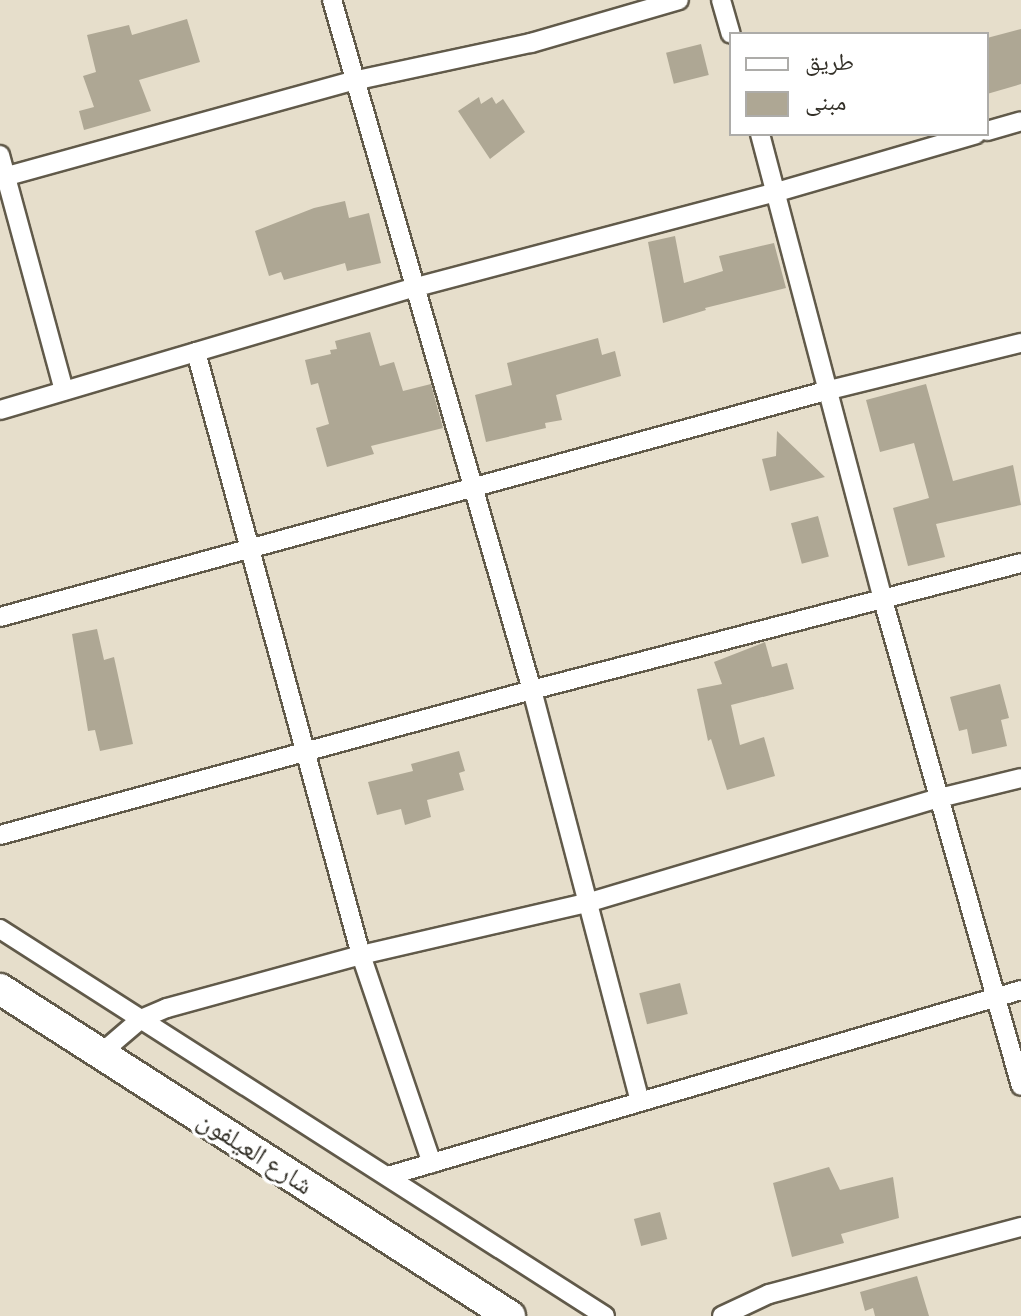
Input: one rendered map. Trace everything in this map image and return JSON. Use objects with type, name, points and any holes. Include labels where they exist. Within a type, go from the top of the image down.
[{"type":"highway","name":"شارع العيلفون","points":[[0,989],[510,1316]]},
{"type":"street","points":[[332,0],[532,690],[640,1101]]},
{"type":"street","points":[[3,177],[353,81],[531,43],[679,0]]},
{"type":"street","points":[[721,0],[730,32]]},
{"type":"street","points":[[989,130],[1021,121]]},
{"type":"street","points":[[761,136],[883,600],[1021,1086]]},
{"type":"street","points":[[0,410],[413,288],[777,192],[969,136]]},
{"type":"street","points":[[0,155],[3,177],[64,390]]},
{"type":"street","points":[[0,617],[829,390],[1021,343]]},
{"type":"street","points":[[196,352],[303,755],[361,955],[432,1163]]},
{"type":"street","points":[[0,835],[303,755],[532,690],[1021,563]]},
{"type":"street","points":[[100,1054],[141,1019],[167,1008],[361,955],[590,902],[939,798],[1021,778]]},
{"type":"street","points":[[0,929],[605,1316]]},
{"type":"street","points":[[388,1176],[1021,990]]},
{"type":"street","points":[[722,1316],[769,1294],[1021,1227]]},
{"type":"building","points":[[187,19],[200,62],[139,80],[151,111],[84,130],[79,111],[94,107],[83,76],[96,72],[87,35],[129,25],[132,35]]},
{"type":"building","points":[[1021,29],[1021,84],[989,93],[989,37]]},
{"type":"building","points":[[701,44],[709,75],[674,84],[666,53]]},
{"type":"building","points":[[479,97],[481,104],[492,97],[496,104],[503,99],[525,132],[490,159],[458,111]]},
{"type":"building","points":[[345,201],[349,218],[369,213],[381,263],[347,271],[345,263],[284,280],[281,272],[269,276],[255,231],[314,208]]},
{"type":"building","points":[[675,236],[684,283],[723,271],[719,256],[774,243],[786,288],[705,308],[663,323],[648,242]]},
{"type":"building","points":[[370,332],[380,366],[394,362],[403,391],[431,384],[443,428],[371,446],[374,454],[327,467],[316,428],[329,424],[318,383],[311,385],[305,360],[331,354],[330,350],[337,349],[335,341]]},
{"type":"building","points":[[598,338],[602,355],[615,351],[621,376],[556,395],[562,420],[545,423],[546,428],[486,442],[475,395],[512,385],[507,363]]},
{"type":"building","points":[[926,384],[953,481],[1013,465],[1021,505],[936,524],[945,557],[908,566],[893,508],[929,498],[914,443],[880,452],[866,400]]},
{"type":"building","points":[[777,431],[825,477],[770,491],[762,459],[776,456]]},
{"type":"building","points":[[818,516],[829,557],[802,564],[791,523]]},
{"type":"building","points":[[97,629],[104,660],[114,657],[133,744],[100,751],[95,730],[88,731],[72,634]]},
{"type":"building","points":[[765,642],[772,667],[787,663],[794,689],[731,705],[740,745],[764,737],[775,776],[727,790],[711,739],[708,741],[697,689],[722,684],[714,662]]},
{"type":"building","points":[[1000,684],[1009,718],[1001,720],[1007,746],[972,754],[967,729],[959,731],[950,697]]},
{"type":"building","points":[[459,751],[465,771],[459,773],[464,790],[427,800],[431,817],[405,825],[401,809],[377,815],[368,782],[413,771],[411,764]]},
{"type":"building","points":[[680,983],[688,1014],[647,1024],[639,993]]},
{"type":"building","points":[[829,1167],[840,1190],[893,1177],[899,1218],[841,1234],[844,1243],[792,1257],[773,1183]]},
{"type":"building","points":[[660,1212],[667,1239],[641,1246],[634,1219]]},
{"type":"building","points":[[917,1276],[929,1316],[875,1316],[873,1308],[865,1311],[860,1292]]}]
